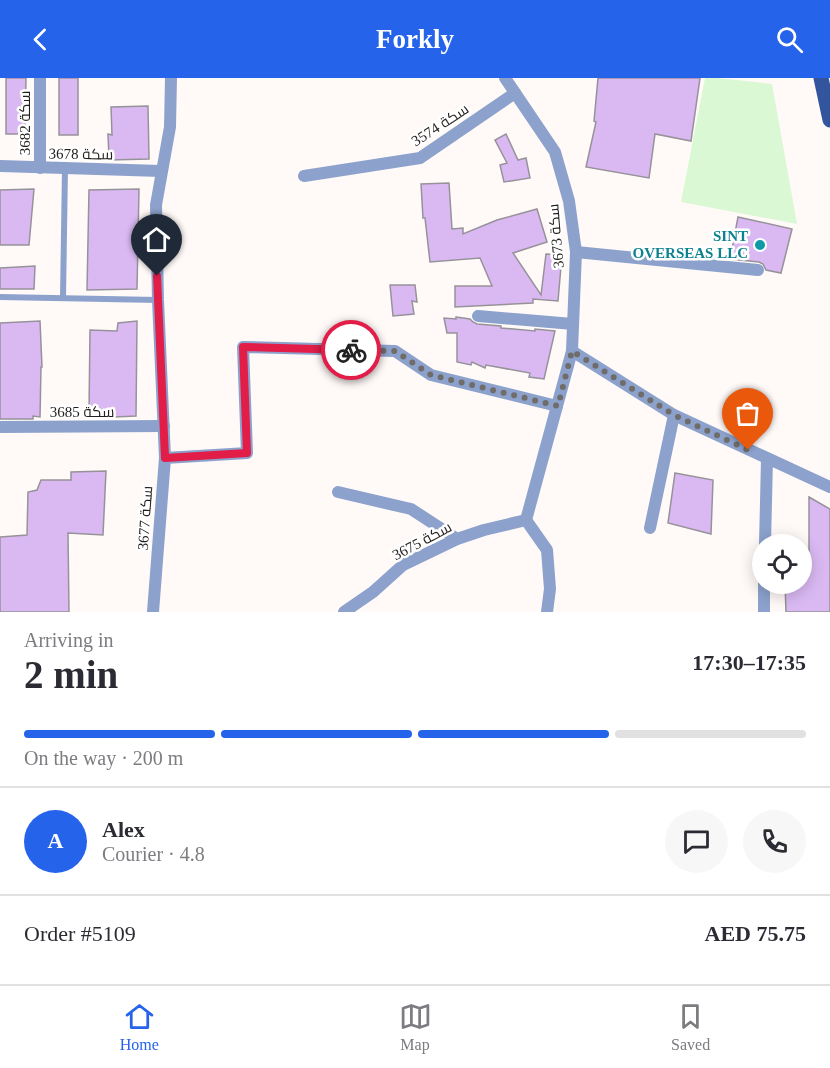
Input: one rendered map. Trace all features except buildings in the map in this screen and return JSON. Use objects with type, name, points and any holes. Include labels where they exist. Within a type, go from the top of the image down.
[{"type":"main road","points":[[821,78],[830,120]]},
{"type":"street","name":"سكة 3682","points":[[40,78],[40,168]]},
{"type":"street","points":[[164,426],[156,205],[170,127],[171,78]]},
{"type":"street","name":"سكة 3673","points":[[506,78],[555,152],[569,201],[576,252],[572,351],[526,520]]},
{"type":"street","name":"سكة 3574","points":[[304,176],[420,158],[515,93]]},
{"type":"street","name":"سكة 3678","points":[[0,166],[161,171]]},
{"type":"street","points":[[576,252],[758,270]]},
{"type":"street","points":[[478,315],[573,324]]},
{"type":"street","points":[[165,458],[247,453],[243,347],[395,351],[431,375],[558,406]]},
{"type":"street","points":[[572,351],[674,415],[830,487]]},
{"type":"street","points":[[650,528],[674,415]]},
{"type":"street","name":"سكة 3685","points":[[0,427],[164,426]]},
{"type":"street","name":"سكة 3677","points":[[153,612],[165,458],[164,426]]},
{"type":"street","points":[[765,534],[767,459]]},
{"type":"street","points":[[339,492],[411,509],[457,539]]},
{"type":"street","points":[[526,520],[547,550],[550,589],[547,612]]},
{"type":"street","name":"سكة 3675","points":[[344,612],[373,592],[403,565],[457,539],[526,520]]},
{"type":"street","points":[[764,594],[764,612]]},
{"type":"lane","points":[[63,298],[65,168]]},
{"type":"lane","points":[[0,297],[158,300]]},
{"type":"green space","points":[[705,78],[772,84],[797,224],[681,202]]},
{"type":"way so far","points":[[351,350],[395,351],[431,375],[558,406],[572,351],[674,415],[748,450]]},
{"type":"place","name":"SINT OVERSEAS LLC","points":[[760,245]]},
{"type":"route","points":[[157,276],[165,458],[247,453],[243,347],[351,350]]}]
